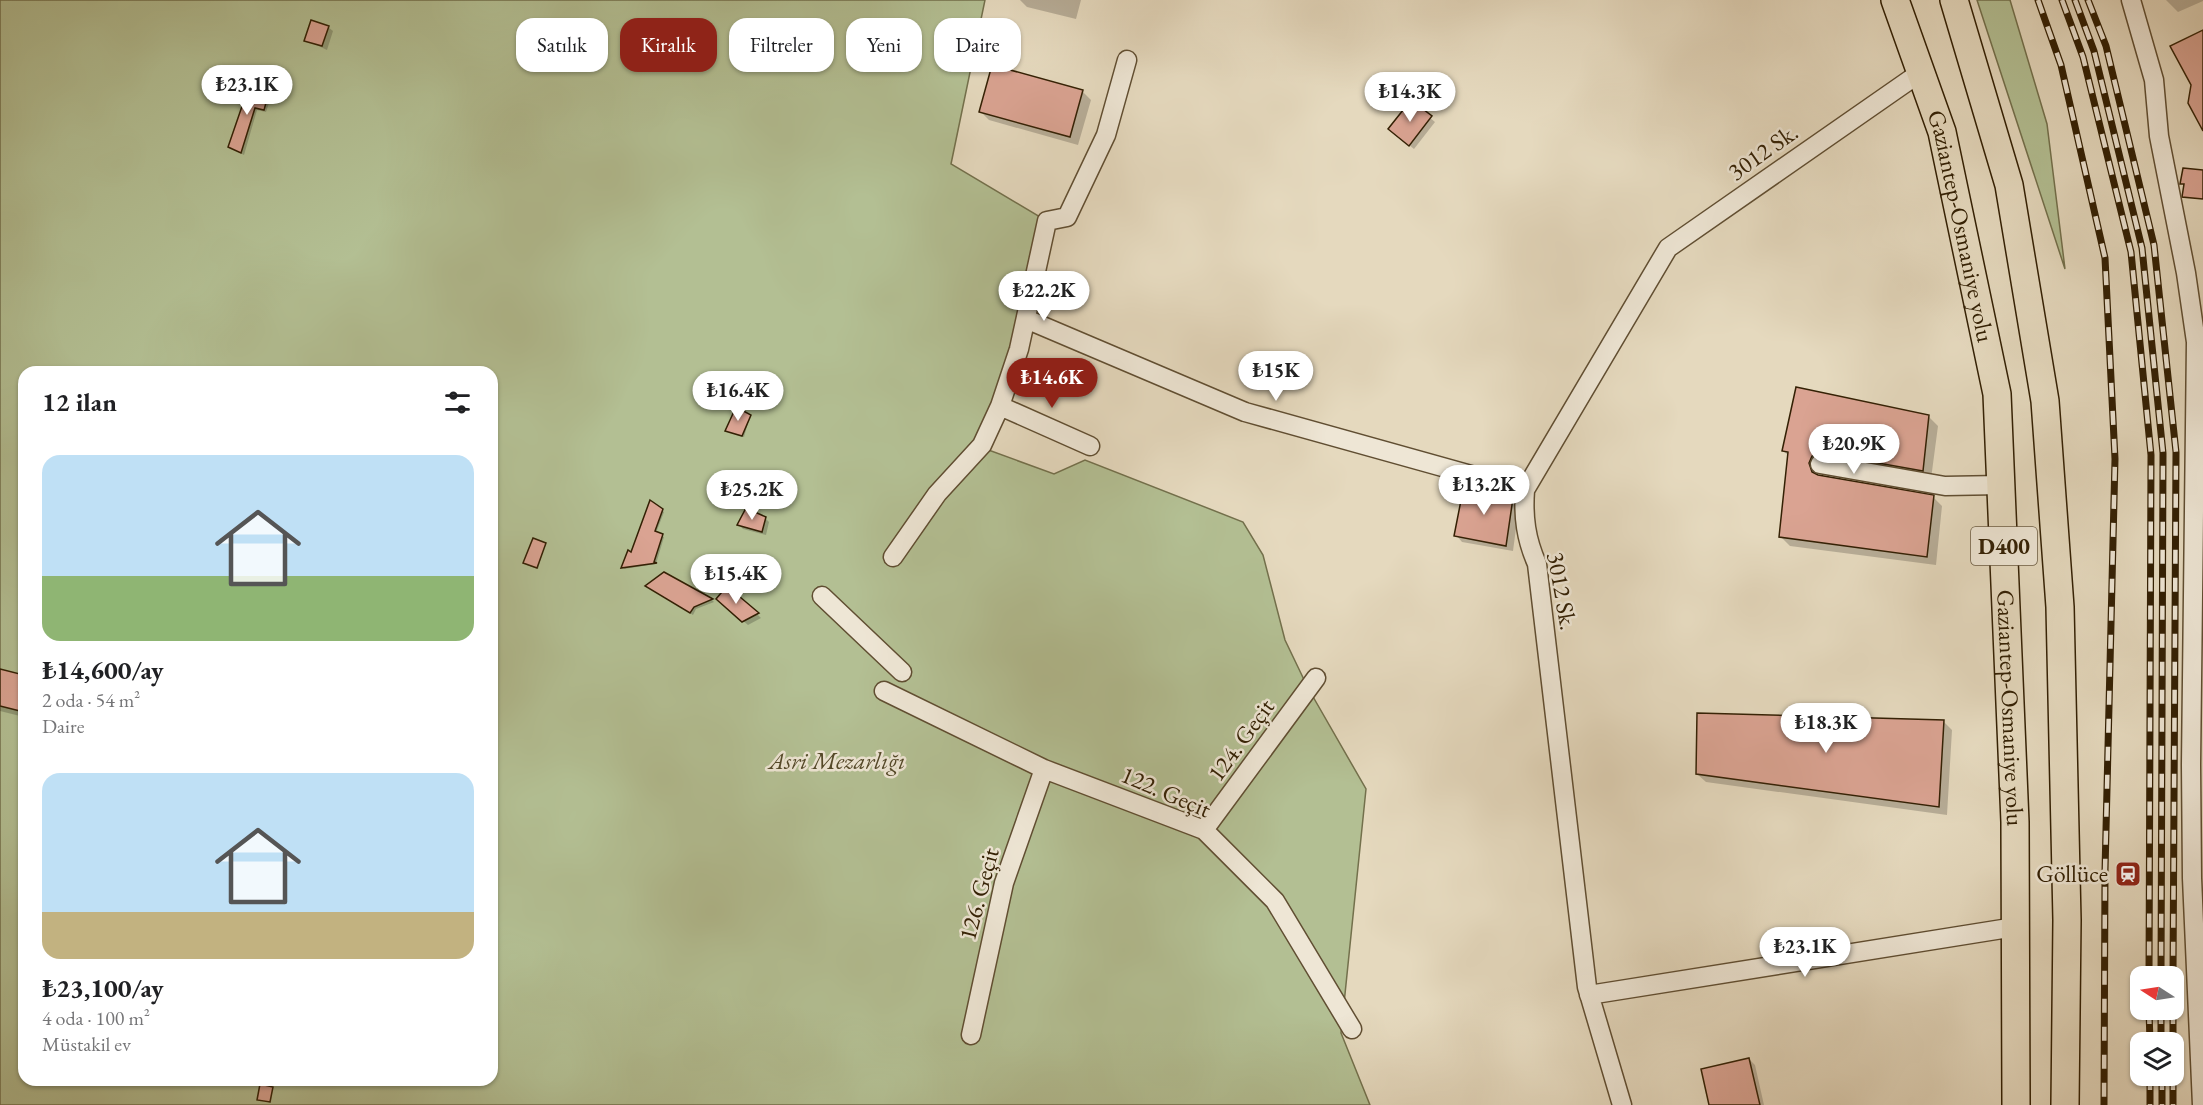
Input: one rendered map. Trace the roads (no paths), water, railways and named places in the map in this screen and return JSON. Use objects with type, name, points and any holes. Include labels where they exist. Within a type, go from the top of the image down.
[{"type":"highway","name":"Gaziantep-Osmaniye yolu","points":[[1895,0],[1942,132],[1997,394],[2015,822],[2016,1105]]},
{"type":"highway","name":"Gaziantep-Osmaniye yolu","points":[[1954,0],[2009,185],[2045,401],[2060,607],[2067,920],[2064,1105]]},
{"type":"street","points":[[2131,0],[2154,80],[2159,136],[2194,273],[2199,353],[2199,427],[2197,766],[2192,878],[2202,1105]]},
{"type":"street","points":[[893,557],[937,494],[982,445],[1000,406],[1026,319],[1047,221],[1067,217],[1106,135],[1127,60]]},
{"type":"street","name":"3012 Sk.","points":[[1622,1105],[1589,995],[1537,564],[1530,548],[1523,516],[1525,490],[1668,248],[1921,72]]},
{"type":"street","points":[[1026,319],[1245,412],[1525,490]]},
{"type":"street","points":[[1000,406],[1090,446]]},
{"type":"street","points":[[1820,464],[1945,486],[2001,484]]},
{"type":"street","points":[[822,596],[902,672]]},
{"type":"street","name":"124. Geçit","points":[[1204,830],[1316,678]]},
{"type":"street","name":"122. Geçit","points":[[884,692],[1044,769],[1204,830],[1275,901],[1352,1029]]},
{"type":"street","name":"126. Geçit","points":[[971,1035],[1004,883],[1044,769]]},
{"type":"street","points":[[1589,995],[2015,927]]},
{"type":"railway","points":[[2038,0],[2061,65],[2105,258],[2115,459],[2105,871],[2104,1105]]},
{"type":"railway","points":[[2062,0],[2083,57],[2131,252],[2151,455],[2149,966]]},
{"type":"railway","points":[[2075,0],[2094,51],[2142,248],[2163,453],[2161,966]]},
{"type":"railway","points":[[2088,0],[2106,46],[2154,245],[2176,452],[2173,966]]},
{"type":"railway","points":[[2149,1020],[2150,1032]]},
{"type":"railway","points":[[2161,1020],[2161,1032]]},
{"type":"railway","points":[[2173,1020],[2173,1032]]},
{"type":"railway","points":[[2150,1086],[2150,1105]]},
{"type":"railway","points":[[2162,1086],[2162,1105]]},
{"type":"railway","points":[[2173,1086],[2173,1105]]},
{"type":"place","name":"Göllüce","points":[[2128,874]]},
{"type":"park label","name":"Asri Mezarlığı","points":[[837,761]]}]
